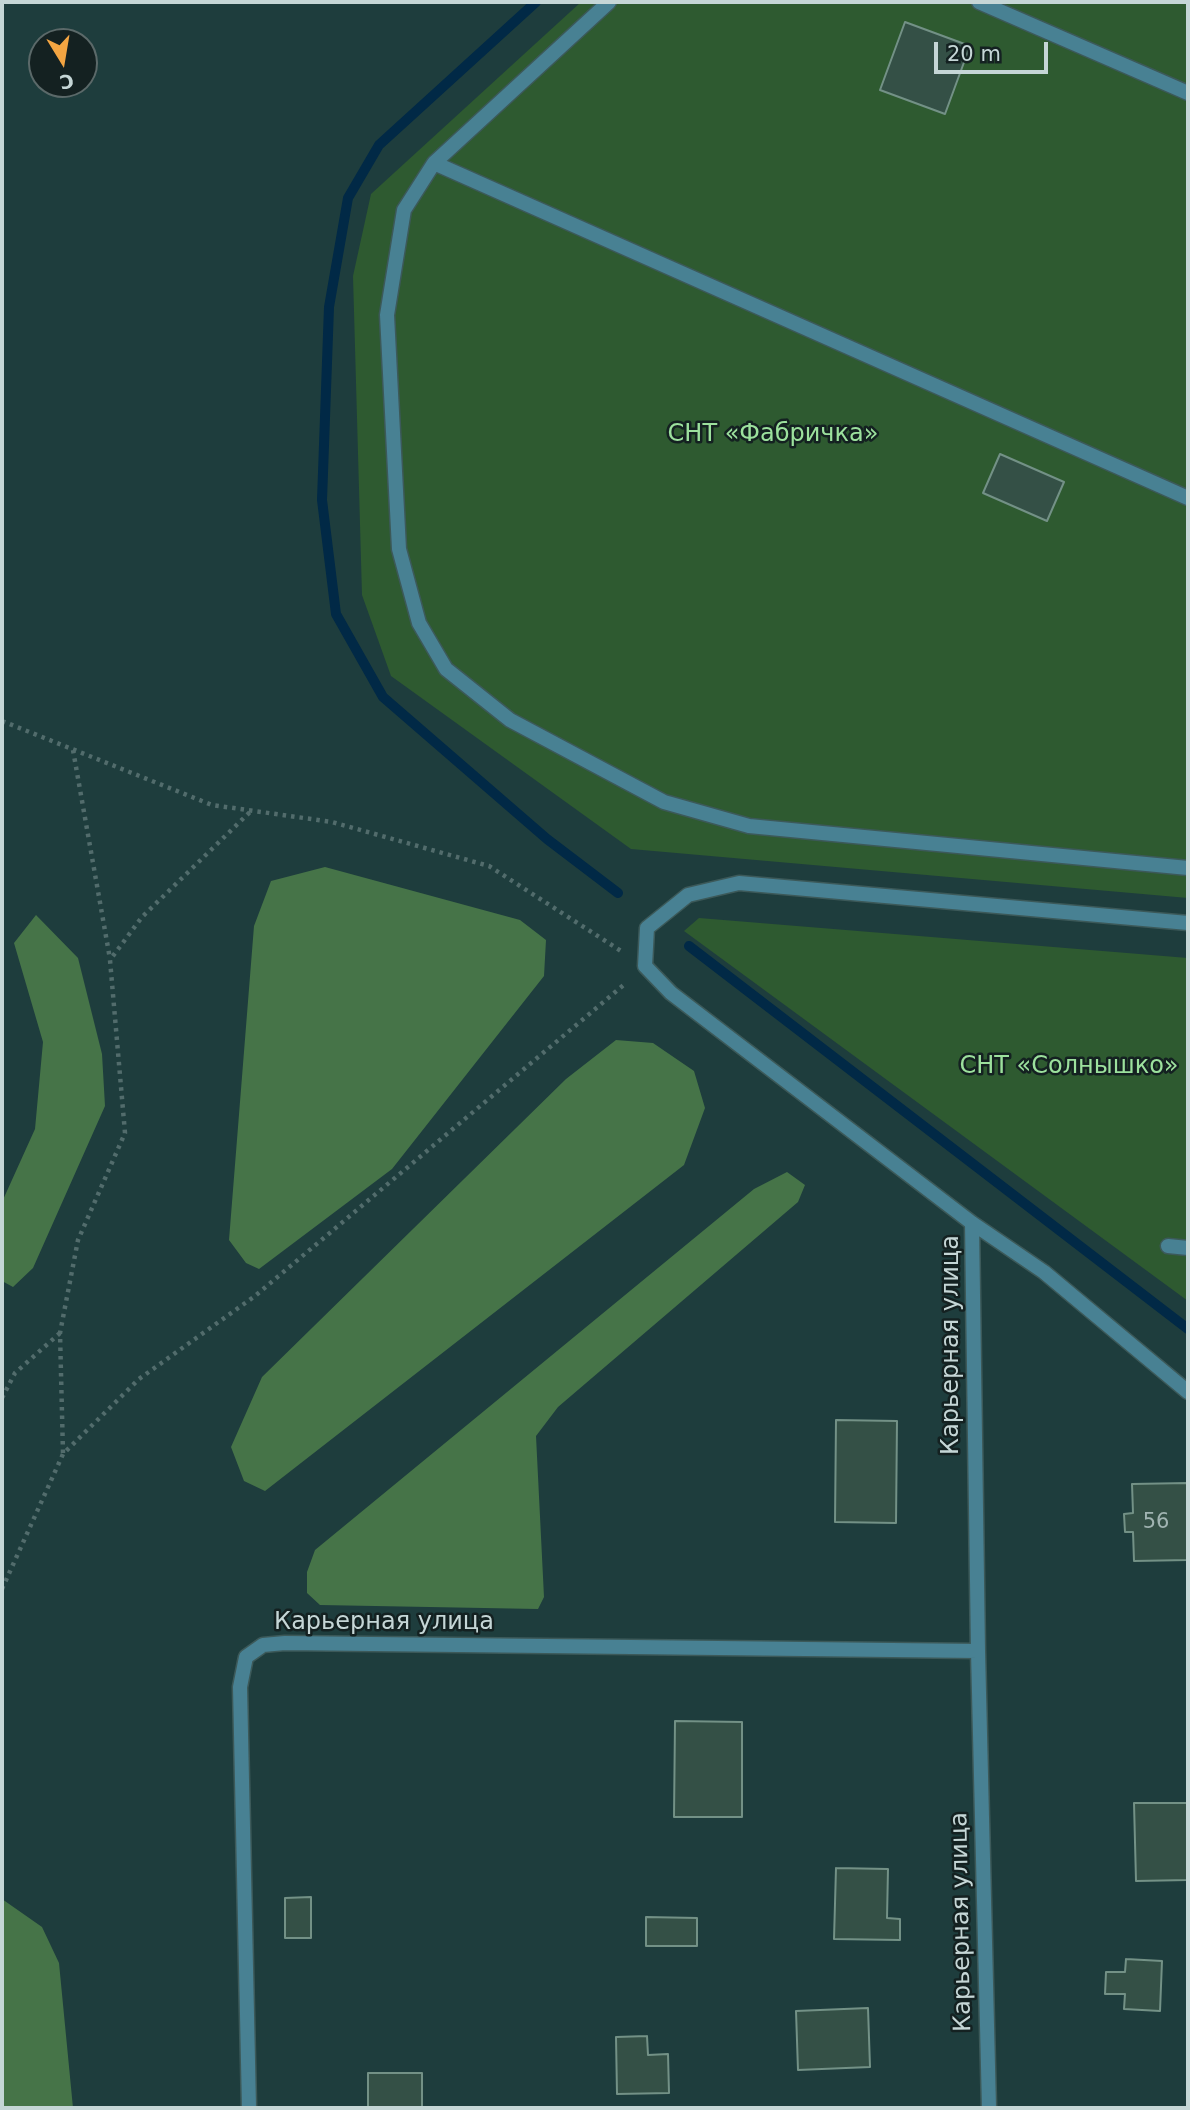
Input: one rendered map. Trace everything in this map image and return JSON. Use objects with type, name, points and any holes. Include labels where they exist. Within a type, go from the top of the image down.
[{"type":"street","points":[[609,2],[434,163],[404,210],[387,315],[399,549],[419,622],[446,669],[510,720],[664,802],[750,826],[1188,868]]},
{"type":"street","points":[[979,2],[1188,93]]},
{"type":"street","points":[[434,163],[1188,499]]},
{"type":"street","points":[[972,1223],[671,993],[645,966],[647,928],[688,895],[739,883],[1188,923]]},
{"type":"street","name":"Карьерная улица","points":[[972,1223],[1044,1272],[1188,1392]]},
{"type":"street","name":"Карьерная улица","points":[[972,1223],[978,1651],[989,2108]]},
{"type":"street","points":[[1168,1246],[1188,1248]]},
{"type":"street","name":"Карьерная улица","points":[[249,2108],[240,1688],[246,1657],[263,1645],[285,1643],[978,1651]]},
{"type":"path","points":[[2,721],[212,805],[332,822],[489,866],[645,966],[255,1296],[139,1379],[63,1454],[2,1589]]},
{"type":"path","points":[[63,1454],[61,1333],[78,1240],[125,1133],[110,960],[73,750]]},
{"type":"path","points":[[110,960],[142,917],[251,810]]},
{"type":"path","points":[[2,1398],[15,1373],[61,1333]]},
{"type":"green space","name":"СНТ «Фабричка»","points":[[581,2],[1188,2],[1188,898],[631,849],[391,676],[362,595],[353,276],[371,194]]},
{"type":"green space","points":[[325,867],[520,920],[546,940],[544,976],[392,1169],[259,1269],[246,1263],[229,1240],[254,926],[271,881]]},
{"type":"green space","points":[[36,915],[78,958],[102,1054],[105,1106],[33,1268],[13,1287],[2,1281],[2,1202],[35,1129],[43,1042],[14,943]]},
{"type":"green space","name":"СНТ «Солнышко»","points":[[699,918],[1188,958],[1188,1301],[684,931]]},
{"type":"green space","points":[[616,1040],[653,1043],[694,1071],[705,1108],[684,1165],[265,1491],[244,1481],[231,1447],[262,1377],[566,1079]]},
{"type":"green space","points":[[787,1172],[805,1185],[798,1202],[558,1407],[536,1436],[544,1597],[538,1609],[320,1605],[307,1593],[307,1572],[315,1550],[754,1189]]},
{"type":"green space","points":[[2,1899],[42,1927],[59,1963],[73,2108],[2,2108]]},
{"type":"building","points":[[905,22],[970,46],[945,114],[880,90]]},
{"type":"building","points":[[1000,454],[1064,482],[1047,521],[983,493]]},
{"type":"building","points":[[836,1420],[897,1421],[896,1523],[835,1522]]},
{"type":"building","points":[[1188,1483],[1188,1560],[1134,1561],[1133,1532],[1125,1532],[1124,1514],[1133,1513],[1132,1484]]},
{"type":"building","points":[[675,1721],[742,1722],[742,1817],[674,1817]]},
{"type":"building","points":[[1134,1803],[1188,1803],[1188,1880],[1136,1881]]},
{"type":"building","points":[[836,1868],[888,1869],[887,1918],[900,1919],[900,1940],[834,1939]]},
{"type":"building","points":[[311,1897],[311,1938],[285,1938],[285,1898]]},
{"type":"building","points":[[646,1917],[697,1918],[697,1946],[646,1946]]},
{"type":"building","points":[[1126,1959],[1162,1961],[1160,2011],[1124,2009],[1125,1994],[1105,1994],[1106,1972],[1125,1972]]},
{"type":"building","points":[[868,2008],[870,2067],[798,2070],[796,2011]]},
{"type":"building","points":[[647,2036],[648,2055],[668,2054],[669,2093],[617,2094],[616,2037]]},
{"type":"building","points":[[368,2073],[422,2073],[422,2108],[368,2108]]},
{"type":"waterway","points":[[536,2],[379,145],[348,198],[329,307],[322,500],[336,614],[383,697],[547,839],[618,893]]},
{"type":"waterway","points":[[689,946],[1188,1329]]}]
